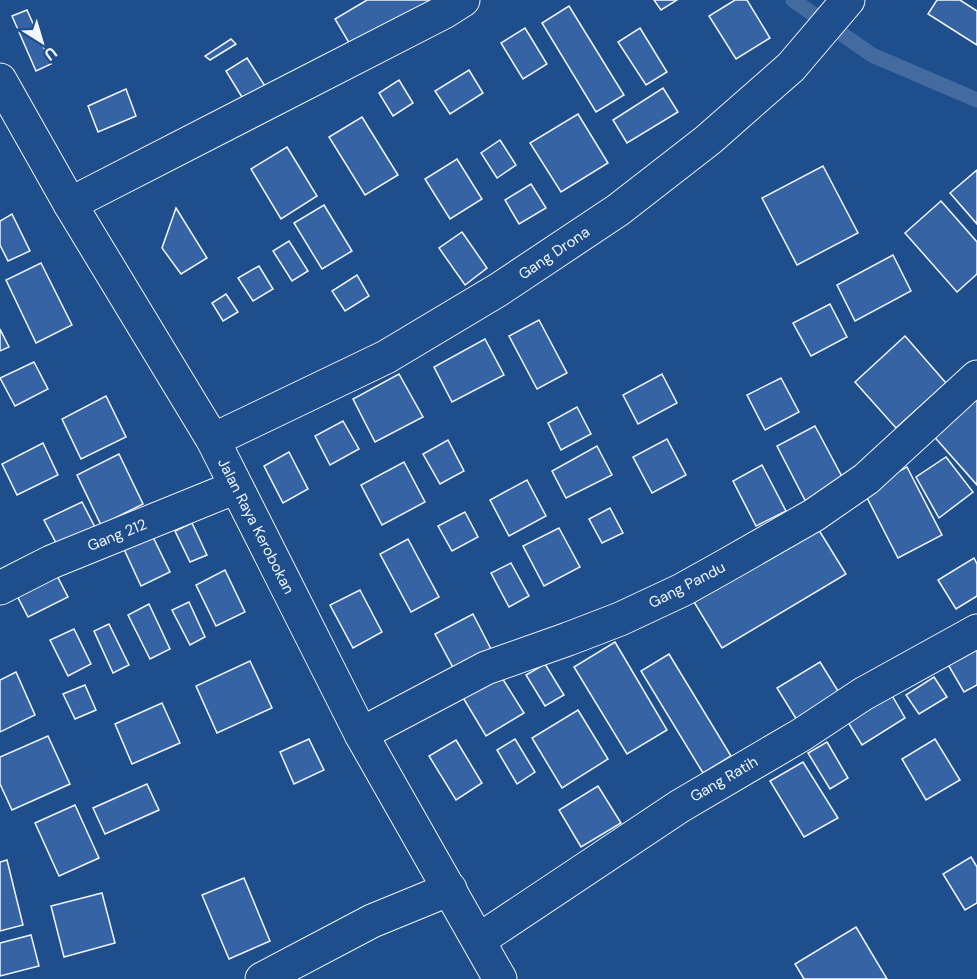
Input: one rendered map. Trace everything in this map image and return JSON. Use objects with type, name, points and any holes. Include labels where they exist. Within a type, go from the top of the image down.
[{"type":"street","points":[[70,204],[444,12],[463,0]]},
{"type":"street","name":"Gang Drona","points":[[213,440],[386,357],[498,290],[618,210],[708,140],[792,67],[848,0]]},
{"type":"street","name":"Jalan Raya Kerobokan","points":[[0,80],[70,204],[213,440],[361,734],[500,979]]},
{"type":"street","name":"Gang Pandu","points":[[361,734],[486,668],[620,619],[682,590],[745,555],[814,515],[866,479],[977,377]]},
{"type":"street","name":"Gang 212","points":[[0,588],[51,562],[236,487]]},
{"type":"street","name":"Gang Ratih","points":[[479,940],[680,806],[801,735],[863,694],[977,631]]},
{"type":"street","points":[[262,979],[372,921],[450,889]]},
{"type":"building","points":[[367,0],[440,0],[355,53],[335,19]]},
{"type":"building","points":[[654,0],[677,0],[661,10]]},
{"type":"building","points":[[735,0],[747,0],[770,38],[736,59],[709,16]]},
{"type":"building","points":[[937,0],[960,0],[977,11],[977,45],[928,14]]},
{"type":"building","points":[[569,6],[624,95],[596,112],[542,23]]},
{"type":"building","points":[[27,10],[51,64],[36,71],[12,16]]},
{"type":"building","points":[[525,28],[547,64],[523,79],[501,43]]},
{"type":"building","points":[[640,28],[667,72],[646,85],[618,42]]},
{"type":"building","points":[[231,39],[236,44],[210,60],[205,56]]},
{"type":"building","points":[[247,58],[270,94],[248,107],[226,71]]},
{"type":"building","points":[[469,70],[483,93],[450,114],[435,91]]},
{"type":"building","points":[[399,80],[413,103],[393,116],[379,93]]},
{"type":"building","points":[[663,88],[678,112],[627,143],[613,120]]},
{"type":"building","points":[[126,89],[136,116],[98,132],[88,106]]},
{"type":"building","points":[[578,114],[608,163],[561,192],[530,143]]},
{"type":"building","points":[[362,117],[398,175],[365,195],[329,137]]},
{"type":"building","points":[[500,140],[516,165],[497,178],[481,153]]},
{"type":"building","points":[[287,147],[317,196],[281,219],[251,169]]},
{"type":"building","points":[[457,159],[482,199],[450,219],[425,179]]},
{"type":"building","points":[[823,166],[858,233],[797,265],[762,198]]},
{"type":"building","points":[[977,170],[977,224],[950,193]]},
{"type":"building","points":[[531,184],[546,208],[519,224],[505,200]]},
{"type":"building","points":[[941,201],[977,242],[977,274],[957,292],[905,233]]},
{"type":"building","points":[[324,205],[352,251],[322,269],[294,223]]},
{"type":"building","points":[[176,208],[207,258],[181,274],[162,248]]},
{"type":"building","points":[[12,214],[30,251],[8,261],[0,245],[0,221]]},
{"type":"building","points":[[462,232],[487,268],[465,285],[439,248]]},
{"type":"building","points":[[289,241],[308,271],[292,281],[273,251]]},
{"type":"building","points":[[893,255],[911,291],[855,321],[837,285]]},
{"type":"building","points":[[41,263],[72,325],[36,343],[6,280]]},
{"type":"building","points":[[259,266],[273,289],[253,301],[238,278]]},
{"type":"building","points":[[357,275],[369,296],[345,311],[332,291]]},
{"type":"building","points":[[226,294],[238,312],[223,321],[212,303]]},
{"type":"building","points":[[830,304],[847,337],[811,356],[793,323]]},
{"type":"building","points":[[539,320],[567,373],[537,389],[509,336]]},
{"type":"building","points":[[0,329],[9,347],[0,351]]},
{"type":"building","points":[[905,336],[946,383],[896,428],[855,382]]},
{"type":"building","points":[[485,339],[504,375],[452,402],[434,367]]},
{"type":"building","points":[[34,362],[48,389],[15,406],[0,378]]},
{"type":"building","points":[[399,374],[423,417],[375,442],[353,399]]},
{"type":"building","points":[[662,374],[677,403],[638,424],[623,395]]},
{"type":"building","points":[[781,378],[799,412],[765,430],[747,395]]},
{"type":"building","points":[[106,396],[126,437],[81,459],[62,419]]},
{"type":"building","points":[[977,399],[977,485],[930,432]]},
{"type":"building","points":[[577,407],[591,434],[561,450],[548,423]]},
{"type":"building","points":[[343,421],[359,449],[330,465],[315,436]]},
{"type":"building","points":[[815,426],[847,486],[808,506],[777,446]]},
{"type":"building","points":[[667,439],[686,475],[652,493],[633,457]]},
{"type":"building","points":[[448,440],[464,471],[440,484],[423,454]]},
{"type":"building","points":[[43,443],[58,475],[17,495],[2,464]]},
{"type":"building","points":[[597,446],[612,475],[566,498],[552,471]]},
{"type":"building","points":[[289,452],[308,489],[283,503],[264,466]]},
{"type":"building","points":[[119,454],[143,504],[101,525],[77,475]]},
{"type":"building","points":[[946,457],[973,492],[939,518],[916,477]]},
{"type":"building","points":[[404,462],[425,502],[382,525],[361,485]]},
{"type":"building","points":[[762,465],[786,511],[756,526],[733,481]]},
{"type":"building","points":[[907,467],[942,535],[898,558],[863,490]]},
{"type":"building","points":[[527,480],[546,516],[509,536],[490,500]]},
{"type":"building","points":[[82,502],[100,537],[63,556],[44,520]]},
{"type":"building","points":[[610,508],[623,533],[602,543],[589,519]]},
{"type":"building","points":[[465,512],[478,537],[452,551],[438,526]]},
{"type":"building","points":[[192,523],[207,555],[190,562],[175,531]]},
{"type":"building","points":[[817,527],[846,574],[722,648],[694,602]]},
{"type":"building","points":[[559,528],[580,567],[544,586],[523,546]]},
{"type":"building","points":[[151,533],[170,572],[141,586],[123,547]]},
{"type":"building","points":[[408,539],[439,597],[411,612],[380,554]]},
{"type":"building","points":[[974,558],[977,564],[977,596],[956,609],[938,580]]},
{"type":"building","points":[[511,563],[529,596],[509,607],[491,573]]},
{"type":"building","points":[[52,566],[68,597],[28,617],[12,586]]},
{"type":"building","points":[[225,570],[245,612],[216,626],[196,585]]},
{"type":"building","points":[[360,590],[382,632],[353,648],[330,605]]},
{"type":"building","points":[[189,602],[205,637],[190,645],[172,610]]},
{"type":"building","points":[[149,604],[170,649],[150,659],[128,615]]},
{"type":"building","points":[[473,614],[493,653],[456,673],[435,634]]},
{"type":"building","points":[[109,624],[129,665],[113,673],[94,631]]},
{"type":"building","points":[[74,629],[91,664],[68,676],[50,640]]},
{"type":"building","points":[[615,642],[667,730],[627,754],[574,667]]},
{"type":"building","points":[[973,645],[977,651],[977,685],[964,692],[946,661]]},
{"type":"building","points":[[669,654],[731,756],[703,773],[641,671]]},
{"type":"building","points":[[250,661],[272,708],[217,733],[196,686]]},
{"type":"building","points":[[820,662],[843,699],[800,725],[777,688]]},
{"type":"building","points":[[545,664],[564,695],[545,706],[526,675]]},
{"type":"building","points":[[16,672],[35,715],[0,732],[0,680]]},
{"type":"building","points":[[499,673],[524,713],[486,736],[462,696]]},
{"type":"building","points":[[934,677],[947,697],[919,714],[906,695]]},
{"type":"building","points":[[85,685],[96,710],[75,719],[63,694]]},
{"type":"building","points":[[890,692],[905,718],[862,745],[846,719]]},
{"type":"building","points":[[162,703],[180,743],[132,764],[115,724]]},
{"type":"building","points":[[578,710],[608,759],[562,788],[532,738]]},
{"type":"building","points":[[48,736],[70,784],[12,810],[0,784],[0,757]]},
{"type":"building","points":[[309,739],[324,770],[294,784],[280,752]]},
{"type":"building","points":[[515,739],[535,772],[517,784],[497,750]]},
{"type":"building","points":[[935,739],[960,780],[926,800],[902,759]]},
{"type":"building","points":[[456,740],[482,783],[456,800],[429,756]]},
{"type":"building","points":[[827,742],[848,778],[830,789],[808,753]]},
{"type":"building","points":[[803,762],[838,818],[804,837],[770,781]]},
{"type":"building","points":[[147,784],[159,810],[105,834],[93,808]]},
{"type":"building","points":[[598,786],[621,823],[581,847],[559,810]]},
{"type":"building","points":[[75,805],[99,858],[59,876],[35,823]]},
{"type":"building","points":[[971,857],[977,867],[977,903],[965,910],[943,874]]},
{"type":"building","points":[[7,860],[23,925],[0,931],[0,862]]},
{"type":"building","points":[[244,878],[270,941],[229,959],[202,895]]},
{"type":"building","points":[[102,893],[115,943],[64,957],[51,906]]},
{"type":"building","points":[[856,927],[887,979],[804,979],[795,964]]},
{"type":"building","points":[[31,935],[39,966],[0,976],[0,943]]},
{"type":"waterway","points":[[793,0],[872,55],[977,100]]}]
